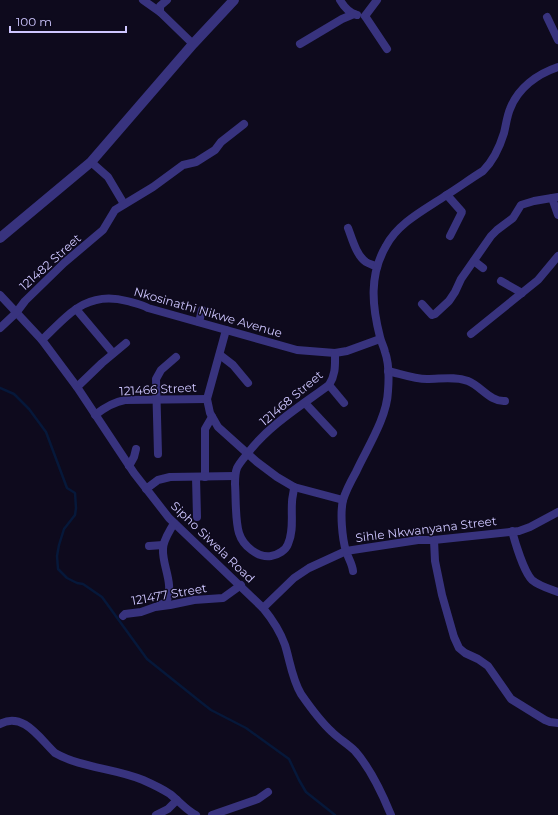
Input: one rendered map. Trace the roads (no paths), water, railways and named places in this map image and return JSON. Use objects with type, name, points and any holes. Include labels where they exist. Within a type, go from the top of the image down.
[{"type":"street","points":[[143,0],[160,12],[193,44]]},
{"type":"street","points":[[160,12],[160,6],[167,0]]},
{"type":"street","points":[[0,238],[91,162],[193,44],[234,0]]},
{"type":"street","points":[[340,0],[346,9],[354,14],[366,16],[387,49]]},
{"type":"street","points":[[366,16],[376,0]]},
{"type":"street","points":[[300,44],[342,19],[354,14]]},
{"type":"street","points":[[547,17],[558,40]]},
{"type":"street","points":[[353,571],[352,562],[346,551],[342,526],[343,500],[349,484],[378,428],[385,408],[388,392],[386,352],[380,339],[373,289],[377,267],[385,247],[394,232],[418,214],[483,171],[491,163],[504,132],[509,110],[519,93],[542,74],[558,67]]},
{"type":"street","name":"121482 Street","points":[[0,328],[64,263],[103,230],[115,210],[153,187],[183,165],[196,162],[215,150],[221,142],[244,124]]},
{"type":"street","points":[[91,162],[108,177],[124,204]]},
{"type":"street","points":[[447,195],[462,212],[450,236]]},
{"type":"street","points":[[422,304],[432,315],[449,301],[461,279],[491,236],[513,218],[521,205],[534,201],[555,198],[558,215]]},
{"type":"street","points":[[348,228],[354,244],[363,259],[377,267]]},
{"type":"street","points":[[471,334],[538,280],[558,256]]},
{"type":"street","points":[[474,261],[483,268]]},
{"type":"street","points":[[501,281],[522,293]]},
{"type":"street","name":"Sipho Siwela Road","points":[[0,295],[42,340],[77,387],[129,466],[174,523],[263,608],[274,623],[284,642],[294,679],[300,691],[317,716],[332,732],[355,751],[378,787],[391,815]]},
{"type":"street","name":"Nkosinathi Nikwe Avenue","points":[[42,340],[76,309],[89,301],[109,298],[122,300],[297,350],[335,353],[347,351],[380,339]]},
{"type":"street","points":[[76,309],[113,353]]},
{"type":"street","points":[[199,322],[202,310]]},
{"type":"street","name":"121466 Street","points":[[226,330],[207,399],[208,407],[218,427],[247,454],[277,478],[294,487],[343,500]]},
{"type":"street","points":[[77,387],[113,353],[126,343]]},
{"type":"street","name":"121468 Street","points":[[235,476],[242,460],[255,443],[329,385],[335,371],[335,353]]},
{"type":"street","points":[[220,355],[233,365],[248,383]]},
{"type":"street","points":[[158,454],[156,384],[158,375],[165,366],[176,357]]},
{"type":"street","points":[[388,371],[421,379],[454,378],[467,381],[492,398],[505,400]]},
{"type":"street","points":[[329,385],[344,403]]},
{"type":"street","name":"121466 Street","points":[[95,415],[110,405],[125,400],[207,399]]},
{"type":"street","points":[[305,403],[333,433]]},
{"type":"street","points":[[205,477],[205,429],[212,417]]},
{"type":"street","points":[[129,466],[136,449]]},
{"type":"street","points":[[146,489],[158,480],[170,478],[235,476],[239,533],[256,554],[274,556],[288,546],[291,536],[294,487]]},
{"type":"street","points":[[196,477],[197,517]]},
{"type":"street","name":"Sihle Nkwanyana Street","points":[[263,608],[294,578],[309,568],[346,551],[418,540],[434,540],[519,531],[557,513]]},
{"type":"street","points":[[155,607],[166,602],[169,593],[162,550],[174,523]]},
{"type":"street","points":[[512,531],[518,551],[532,580],[544,587],[558,592]]},
{"type":"street","points":[[434,540],[435,561],[442,595],[454,637],[459,648],[488,666],[514,702],[545,720],[558,723]]},
{"type":"street","points":[[149,546],[163,545]]},
{"type":"street","name":"121477 Street","points":[[122,616],[155,607],[194,600],[223,598],[241,586]]},
{"type":"street","points":[[0,724],[11,720],[19,721],[30,728],[55,753],[60,756],[141,779],[159,788],[196,815]]},
{"type":"street","points":[[212,815],[258,799],[268,792]]},
{"type":"street","points":[[156,815],[168,809],[177,800]]},
{"type":"waterway","points":[[0,388],[14,394],[29,409],[46,432],[67,488],[75,493],[75,515],[64,529],[57,556],[58,569],[67,578],[83,584],[102,597],[147,659],[211,710],[246,728],[289,759],[306,792],[335,815]]}]
